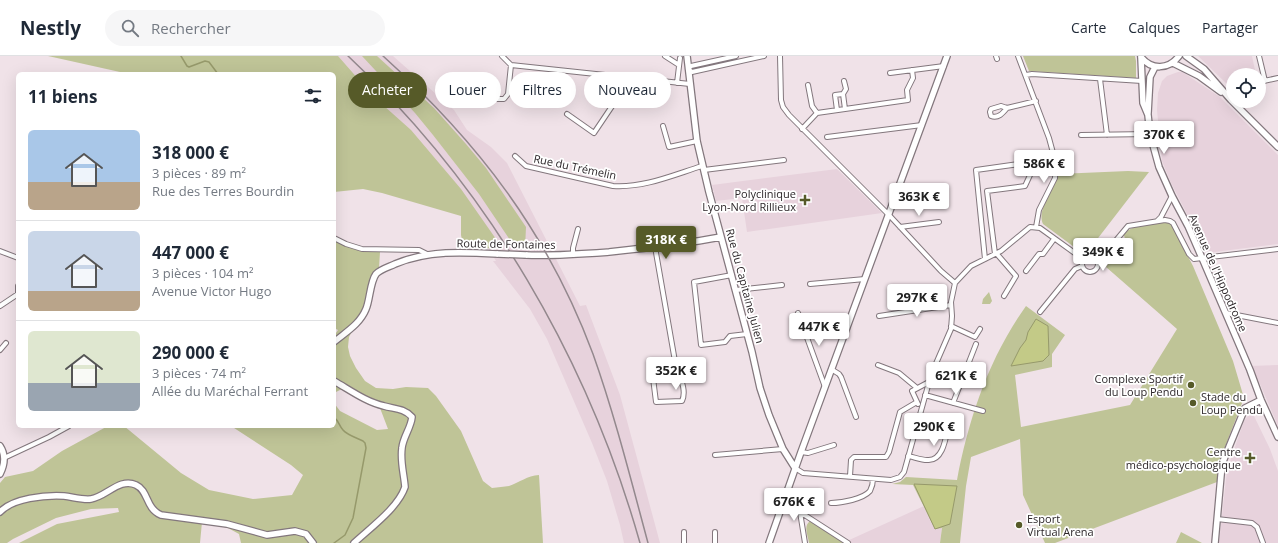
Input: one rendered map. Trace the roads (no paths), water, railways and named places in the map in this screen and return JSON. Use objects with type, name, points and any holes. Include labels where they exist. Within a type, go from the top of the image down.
[{"type":"street","points":[[502,56],[511,65],[584,73]]},
{"type":"street","points":[[664,56],[679,65]]},
{"type":"street","points":[[677,83],[680,57],[686,56]]},
{"type":"street","name":"Rue du Capitaine Julien","points":[[686,56],[697,141],[703,168],[736,290],[760,388],[783,449],[795,468]]},
{"type":"street","points":[[736,56],[691,66],[688,69],[692,72],[742,58],[764,56]]},
{"type":"street","points":[[780,56],[781,100],[788,115],[888,215],[941,271],[955,283]]},
{"type":"street","points":[[769,543],[831,369],[847,330],[947,56]]},
{"type":"street","points":[[1018,56],[1049,138],[1056,168],[1055,178],[1039,210],[1036,227]]},
{"type":"street","points":[[1141,57],[1145,62],[1155,67],[1164,67],[1173,63],[1178,56]]},
{"type":"street","points":[[1186,56],[1204,70],[1226,94]]},
{"type":"street","points":[[1259,56],[1262,68]]},
{"type":"street","name":"Avenue de l'Hippodrome","points":[[1141,57],[1143,102],[1148,116]]},
{"type":"street","points":[[1173,63],[1199,76],[1226,96]]},
{"type":"street","points":[[501,99],[504,99],[508,94],[511,65]]},
{"type":"street","points":[[890,73],[944,66]]},
{"type":"street","name":"Avenue de l'Hippodrome","points":[[1155,67],[1150,77],[1148,116],[1150,134],[1159,167],[1188,226],[1200,259],[1226,313],[1261,400],[1278,436]]},
{"type":"street","points":[[802,129],[817,113],[908,100],[907,90],[913,78],[912,70]]},
{"type":"street","points":[[1026,75],[1032,74],[1142,81]]},
{"type":"street","points":[[1266,81],[1278,78]]},
{"type":"street","points":[[1100,79],[1107,135]]},
{"type":"street","points":[[844,81],[846,89],[843,94],[845,109]]},
{"type":"street","points":[[671,82],[690,84]]},
{"type":"street","points":[[808,85],[812,106],[817,113]]},
{"type":"street","points":[[837,110],[835,95],[843,94]]},
{"type":"street","points":[[1007,108],[1036,102]]},
{"type":"street","points":[[567,114],[594,133],[611,108]]},
{"type":"street","points":[[1240,108],[1278,147]]},
{"type":"street","points":[[826,137],[922,125]]},
{"type":"street","points":[[662,126],[669,147],[697,141]]},
{"type":"street","points":[[1081,135],[1150,134]]},
{"type":"street","name":"Rue du Trémelin","points":[[515,156],[526,166],[613,186],[626,187],[703,168],[784,160]]},
{"type":"street","points":[[978,192],[1024,186],[1031,173],[1030,164],[1026,163],[976,170],[978,192],[985,259]]},
{"type":"street","points":[[987,191],[995,254],[1016,276],[1004,296]]},
{"type":"street","points":[[1156,221],[1161,217],[1172,196]]},
{"type":"street","points":[[1097,260],[1102,257],[1128,226],[1156,221],[1170,221],[1174,223],[1192,258],[1200,259],[1278,249]]},
{"type":"street","points":[[900,228],[939,222]]},
{"type":"street","points":[[795,468],[803,473],[891,480],[900,477],[904,472],[929,382],[951,326],[951,305],[955,283],[971,266],[995,254],[1030,227],[1040,228],[1083,260]]},
{"type":"street","points":[[573,255],[573,248],[578,228]]},
{"type":"street","name":"Route de Fontaines","points":[[336,340],[363,316],[376,275],[398,263],[427,254],[461,252],[548,256],[573,255],[655,247],[721,237]]},
{"type":"street","points":[[336,239],[362,249],[418,250],[427,254]]},
{"type":"street","points":[[1026,271],[1039,254],[1043,254],[1054,239]]},
{"type":"street","points":[[655,247],[676,367],[684,390],[682,401],[656,402],[653,378],[655,373],[676,367]]},
{"type":"street","points":[[0,252],[16,257]]},
{"type":"street","points":[[1087,256],[1091,256],[1097,260],[1097,267],[1093,271],[1085,271],[1082,266],[1083,260],[1087,256]]},
{"type":"street","points":[[1040,312],[1075,269],[1082,266]]},
{"type":"street","points":[[732,275],[694,282],[701,345],[725,342],[730,336],[747,334]]},
{"type":"street","points":[[810,284],[865,279]]},
{"type":"street","points":[[736,290],[782,285]]},
{"type":"street","points":[[0,306],[16,295]]},
{"type":"street","points":[[879,316],[951,305]]},
{"type":"street","points":[[798,313],[825,387]]},
{"type":"street","points":[[1226,313],[1278,323]]},
{"type":"street","points":[[951,326],[975,337],[980,329]]},
{"type":"street","points":[[0,350],[6,342]]},
{"type":"street","points":[[952,403],[976,344]]},
{"type":"street","points":[[878,365],[899,373],[917,388]]},
{"type":"street","points":[[831,369],[842,378],[856,417]]},
{"type":"street","points":[[336,382],[368,401],[408,412],[412,417],[411,423],[404,437],[402,447],[403,491],[394,505],[354,543]]},
{"type":"street","points":[[921,409],[912,391],[929,382]]},
{"type":"street","points":[[925,395],[984,411]]},
{"type":"street","points":[[1215,543],[1222,464],[1245,408],[1261,400]]},
{"type":"street","points":[[850,476],[851,460],[854,457],[886,457],[889,452],[900,412],[917,402]]},
{"type":"street","points":[[908,456],[928,460],[934,460],[939,456],[949,423]]},
{"type":"street","points":[[4,458],[65,428]]},
{"type":"street","points":[[801,452],[808,453],[834,445]]},
{"type":"street","points":[[0,446],[4,453],[5,462],[0,474]]},
{"type":"street","points":[[716,455],[783,449]]},
{"type":"street","points":[[831,503],[849,501],[867,493],[871,488],[873,478]]},
{"type":"street","points":[[0,512],[9,504],[33,498],[54,496],[86,499],[96,498],[120,484],[126,483],[136,485],[142,490],[152,510],[161,515],[227,524],[267,534],[295,531],[306,534],[313,543]]},
{"type":"street","points":[[784,499],[800,512],[848,543]]},
{"type":"street","points":[[800,512],[805,543]]},
{"type":"street","points":[[1217,519],[1252,523],[1257,527],[1263,543]]},
{"type":"street","points":[[684,532],[684,543]]},
{"type":"street","points":[[715,532],[715,543]]},
{"type":"waterway","points":[[181,56],[189,67],[205,61],[209,62],[216,72]]},
{"type":"waterway","points":[[334,543],[345,535],[353,518],[366,448],[363,441],[345,432],[336,419]]},
{"type":"railway","points":[[348,56],[399,107],[445,161],[488,219],[527,280],[562,343],[592,408],[618,475],[640,543]]},
{"type":"railway","points":[[383,56],[450,122],[479,156],[507,192],[532,229],[555,268],[575,310],[601,377],[648,543]]},
{"type":"place","name":"Polyclinique Lyon-Nord Rillieux","points":[[805,200]]},
{"type":"place","name":"Complexe Sportif du Loup Pendu","points":[[1191,385]]},
{"type":"place","name":"Stade du Loup Pendu","points":[[1193,403]]},
{"type":"place","name":"Centre médico-psychologique","points":[[1250,458]]},
{"type":"place","name":"Esport Virtual Arena","points":[[1019,525]]}]
